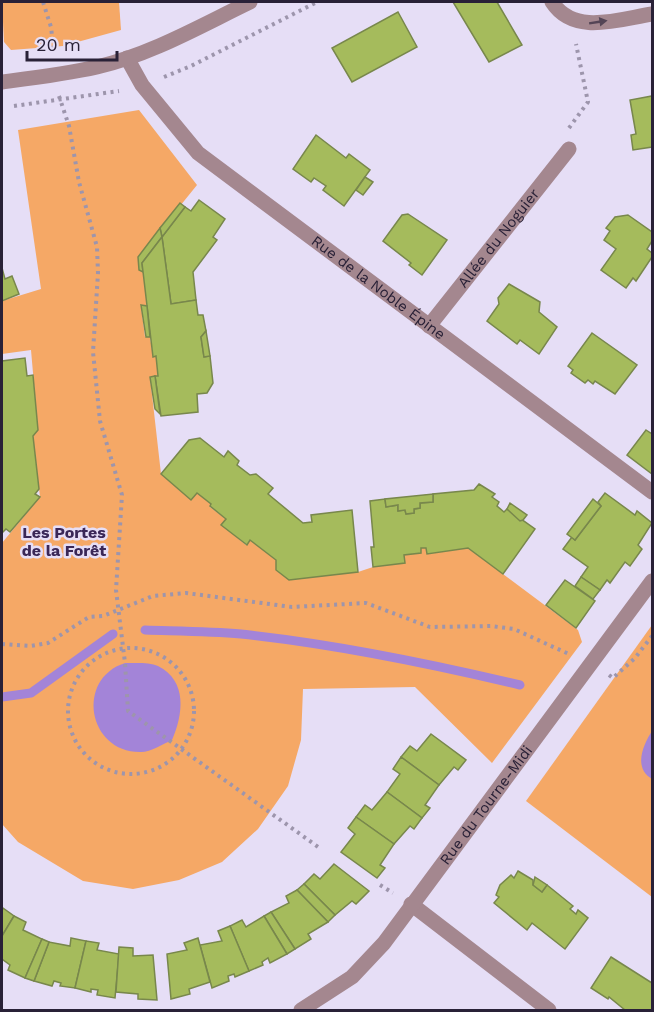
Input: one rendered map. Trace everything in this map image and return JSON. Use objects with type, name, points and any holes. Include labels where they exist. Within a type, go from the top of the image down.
[{"type":"street","points":[[2,82],[56,75],[127,58],[165,44],[250,2]]},
{"type":"street","points":[[552,2],[560,13],[585,24],[652,14]]},
{"type":"street","name":"Rue de la Noble Épine","points":[[127,58],[142,85],[198,153],[652,492]]},
{"type":"street","name":"Allée du Noguier","points":[[429,326],[569,149]]},
{"type":"street","name":"Rue du Tourne-Midi","points":[[301,1011],[352,977],[384,943],[652,581]]},
{"type":"street","points":[[411,904],[549,1011]]},
{"type":"path","points":[[43,2],[51,27],[60,102],[69,126],[79,182],[97,247],[98,273],[93,352],[100,421],[122,495],[116,556],[117,610],[124,648],[128,711],[172,740],[321,849]]},
{"type":"path","points":[[569,149],[561,137],[588,102],[575,39],[585,24]]},
{"type":"path","points":[[2,644],[31,646],[48,643],[89,617],[103,616],[153,596],[186,593],[292,607],[366,603],[430,627],[491,626],[514,629],[613,678],[635,658],[652,636]]},
{"type":"path","points":[[124,648],[144,648],[164,656],[180,670],[190,688],[194,708],[191,729],[182,748],[167,762],[148,771],[128,774],[107,769],[89,759],[76,742],[68,723],[68,702],[74,682],[86,665],[104,653],[124,648]]},
{"type":"shaded area","points":[[2,2],[119,2],[121,30],[63,46],[11,50],[4,42]]},
{"type":"shaded area","points":[[139,110],[197,185],[138,258],[139,270],[143,272],[147,306],[141,306],[145,337],[150,337],[153,356],[156,356],[158,376],[150,377],[161,474],[191,500],[197,493],[211,504],[210,507],[226,519],[222,525],[246,545],[250,540],[276,560],[289,579],[358,572],[373,567],[404,563],[404,555],[421,553],[421,548],[426,548],[427,554],[468,548],[578,630],[582,642],[492,763],[415,687],[303,689],[301,740],[288,786],[258,829],[222,862],[179,880],[133,889],[83,881],[18,842],[2,824],[2,543],[40,497],[33,436],[38,430],[31,350],[2,354],[2,301],[41,289],[18,130]]},
{"type":"shaded area","points":[[652,625],[652,897],[526,801]]},
{"type":"shaded area","points":[[125,663],[147,663],[158,666],[168,672],[179,689],[179,720],[172,740],[149,751],[123,749],[109,741],[99,728],[94,714],[94,698],[99,684],[109,671]]},
{"type":"shaded area","points":[[652,731],[652,779],[646,774],[641,763],[643,749]]},
{"type":"building","points":[[453,2],[497,2],[522,45],[489,62]]},
{"type":"building","points":[[398,12],[417,47],[352,82],[332,48]]},
{"type":"building","points":[[652,96],[652,147],[633,150],[631,135],[636,134],[630,100]]},
{"type":"building","points":[[316,135],[346,158],[349,154],[370,170],[344,206],[323,190],[326,186],[314,178],[311,182],[293,169]]},
{"type":"building","points":[[365,177],[373,182],[363,195],[356,190]]},
{"type":"building","points":[[199,200],[225,219],[213,237],[217,240],[193,272],[196,300],[171,304],[162,237],[185,207],[191,211]]},
{"type":"building","points":[[180,203],[185,207],[162,237],[160,228]]},
{"type":"building","points":[[408,214],[447,240],[422,275],[409,265],[411,263],[383,241],[402,215]]},
{"type":"building","points":[[628,215],[652,232],[652,241],[647,249],[652,253],[652,257],[636,281],[633,278],[626,288],[601,270],[616,249],[604,240],[610,231],[606,228],[615,217]]},
{"type":"building","points":[[160,228],[162,237],[142,263],[143,272],[139,270],[138,257]]},
{"type":"building","points":[[162,237],[171,304],[196,300],[198,315],[203,315],[206,331],[201,337],[204,357],[210,356],[213,383],[207,393],[197,394],[198,412],[161,416],[155,376],[158,376],[156,356],[153,357],[142,263]]},
{"type":"building","points":[[2,268],[5,279],[12,276],[19,294],[2,301]]},
{"type":"building","points":[[509,284],[540,302],[539,312],[557,327],[539,354],[520,340],[517,344],[487,321],[499,304],[498,298]]},
{"type":"building","points":[[141,305],[147,306],[150,337],[146,337]]},
{"type":"building","points":[[206,331],[210,356],[204,357],[201,337]]},
{"type":"building","points":[[592,333],[637,365],[615,394],[595,381],[593,384],[588,380],[585,383],[571,373],[573,370],[568,366]]},
{"type":"building","points":[[25,358],[27,376],[33,375],[38,430],[33,436],[39,489],[35,494],[40,497],[10,532],[6,529],[2,533],[2,361]]},
{"type":"building","points":[[155,376],[160,414],[155,409],[150,377]]},
{"type":"building","points":[[646,430],[652,434],[652,474],[627,455]]},
{"type":"building","points":[[200,438],[224,457],[228,451],[239,461],[237,465],[250,475],[256,474],[273,488],[268,494],[303,523],[312,522],[311,515],[352,510],[358,572],[289,580],[276,570],[276,560],[250,540],[247,545],[221,525],[226,519],[210,506],[211,504],[197,493],[191,500],[161,474],[189,440]]},
{"type":"building","points":[[479,484],[495,494],[492,497],[499,502],[497,506],[504,512],[507,509],[535,529],[503,574],[468,548],[427,554],[426,548],[421,548],[421,553],[404,555],[405,563],[373,567],[371,547],[374,547],[370,501],[385,499],[386,507],[398,505],[398,511],[405,510],[406,514],[414,513],[414,509],[420,508],[420,503],[433,502],[433,494],[474,490]]},
{"type":"building","points":[[605,493],[635,515],[637,511],[652,523],[638,545],[642,549],[630,566],[625,562],[610,583],[607,580],[600,590],[581,577],[588,567],[563,549],[572,537],[575,540],[601,506],[598,502]]},
{"type":"building","points":[[433,494],[433,502],[420,503],[420,508],[414,509],[414,513],[406,514],[405,510],[398,511],[398,505],[386,507],[385,499]]},
{"type":"building","points":[[593,499],[601,506],[575,540],[567,534]]},
{"type":"building","points":[[510,503],[527,515],[523,520],[520,521],[507,509]]},
{"type":"building","points":[[581,577],[600,590],[593,599],[575,586]]},
{"type":"building","points":[[565,580],[595,601],[576,628],[546,605]]},
{"type":"building","points":[[431,734],[466,760],[458,770],[454,767],[439,785],[401,757],[410,746],[417,751]]},
{"type":"building","points":[[401,757],[439,785],[425,805],[430,808],[422,818],[387,792],[400,774],[393,769]]},
{"type":"building","points":[[387,792],[422,818],[414,829],[410,826],[394,844],[356,817],[365,805],[372,810]]},
{"type":"building","points":[[356,817],[394,844],[380,865],[385,868],[377,878],[341,852],[355,834],[348,828]]},
{"type":"building","points":[[334,864],[369,891],[356,904],[352,901],[335,915],[304,884],[314,874],[320,879]]},
{"type":"building","points":[[518,871],[533,880],[533,885],[542,892],[547,885],[573,906],[570,909],[576,914],[578,910],[588,918],[565,949],[532,923],[527,930],[494,903],[499,897],[496,895],[500,885],[511,875],[514,878]]},
{"type":"building","points":[[535,877],[547,885],[542,892],[533,885]]},
{"type":"building","points":[[304,884],[335,915],[328,922],[297,890]]},
{"type":"building","points":[[297,890],[328,922],[308,934],[311,939],[295,949],[271,912],[289,903],[286,896]]},
{"type":"building","points":[[3,908],[14,916],[2,936],[2,911]]},
{"type":"building","points":[[271,912],[295,949],[287,954],[264,916]]},
{"type":"building","points":[[14,916],[26,922],[23,930],[42,939],[25,978],[8,970],[10,965],[2,959],[2,936]]},
{"type":"building","points":[[264,916],[287,954],[270,963],[268,958],[262,962],[263,965],[249,971],[230,926],[242,920],[246,927]]},
{"type":"building","points":[[230,926],[249,971],[235,977],[234,974],[228,976],[229,981],[212,988],[200,945],[222,941],[218,931]]},
{"type":"building","points":[[71,938],[86,941],[75,988],[60,986],[61,983],[54,981],[52,986],[34,981],[49,942],[70,946]]},
{"type":"building","points":[[198,938],[210,982],[189,989],[190,994],[171,999],[167,954],[187,950],[184,943]]},
{"type":"building","points":[[42,939],[49,942],[34,981],[25,978]]},
{"type":"building","points":[[86,941],[99,943],[97,950],[119,954],[115,998],[97,995],[98,990],[91,989],[91,992],[75,988]]},
{"type":"building","points":[[119,947],[133,948],[133,956],[153,955],[157,1000],[138,999],[138,994],[116,992]]},
{"type":"building","points":[[611,957],[652,983],[652,1010],[625,1010],[609,997],[608,999],[591,988]]},
{"type":"waterway","points":[[145,630],[229,633],[311,643],[416,662],[520,685]]},
{"type":"waterway","points":[[2,697],[31,693],[113,634]]},
{"type":"district","name":"Les Portes de la Forêt","points":[[64,541]]}]
